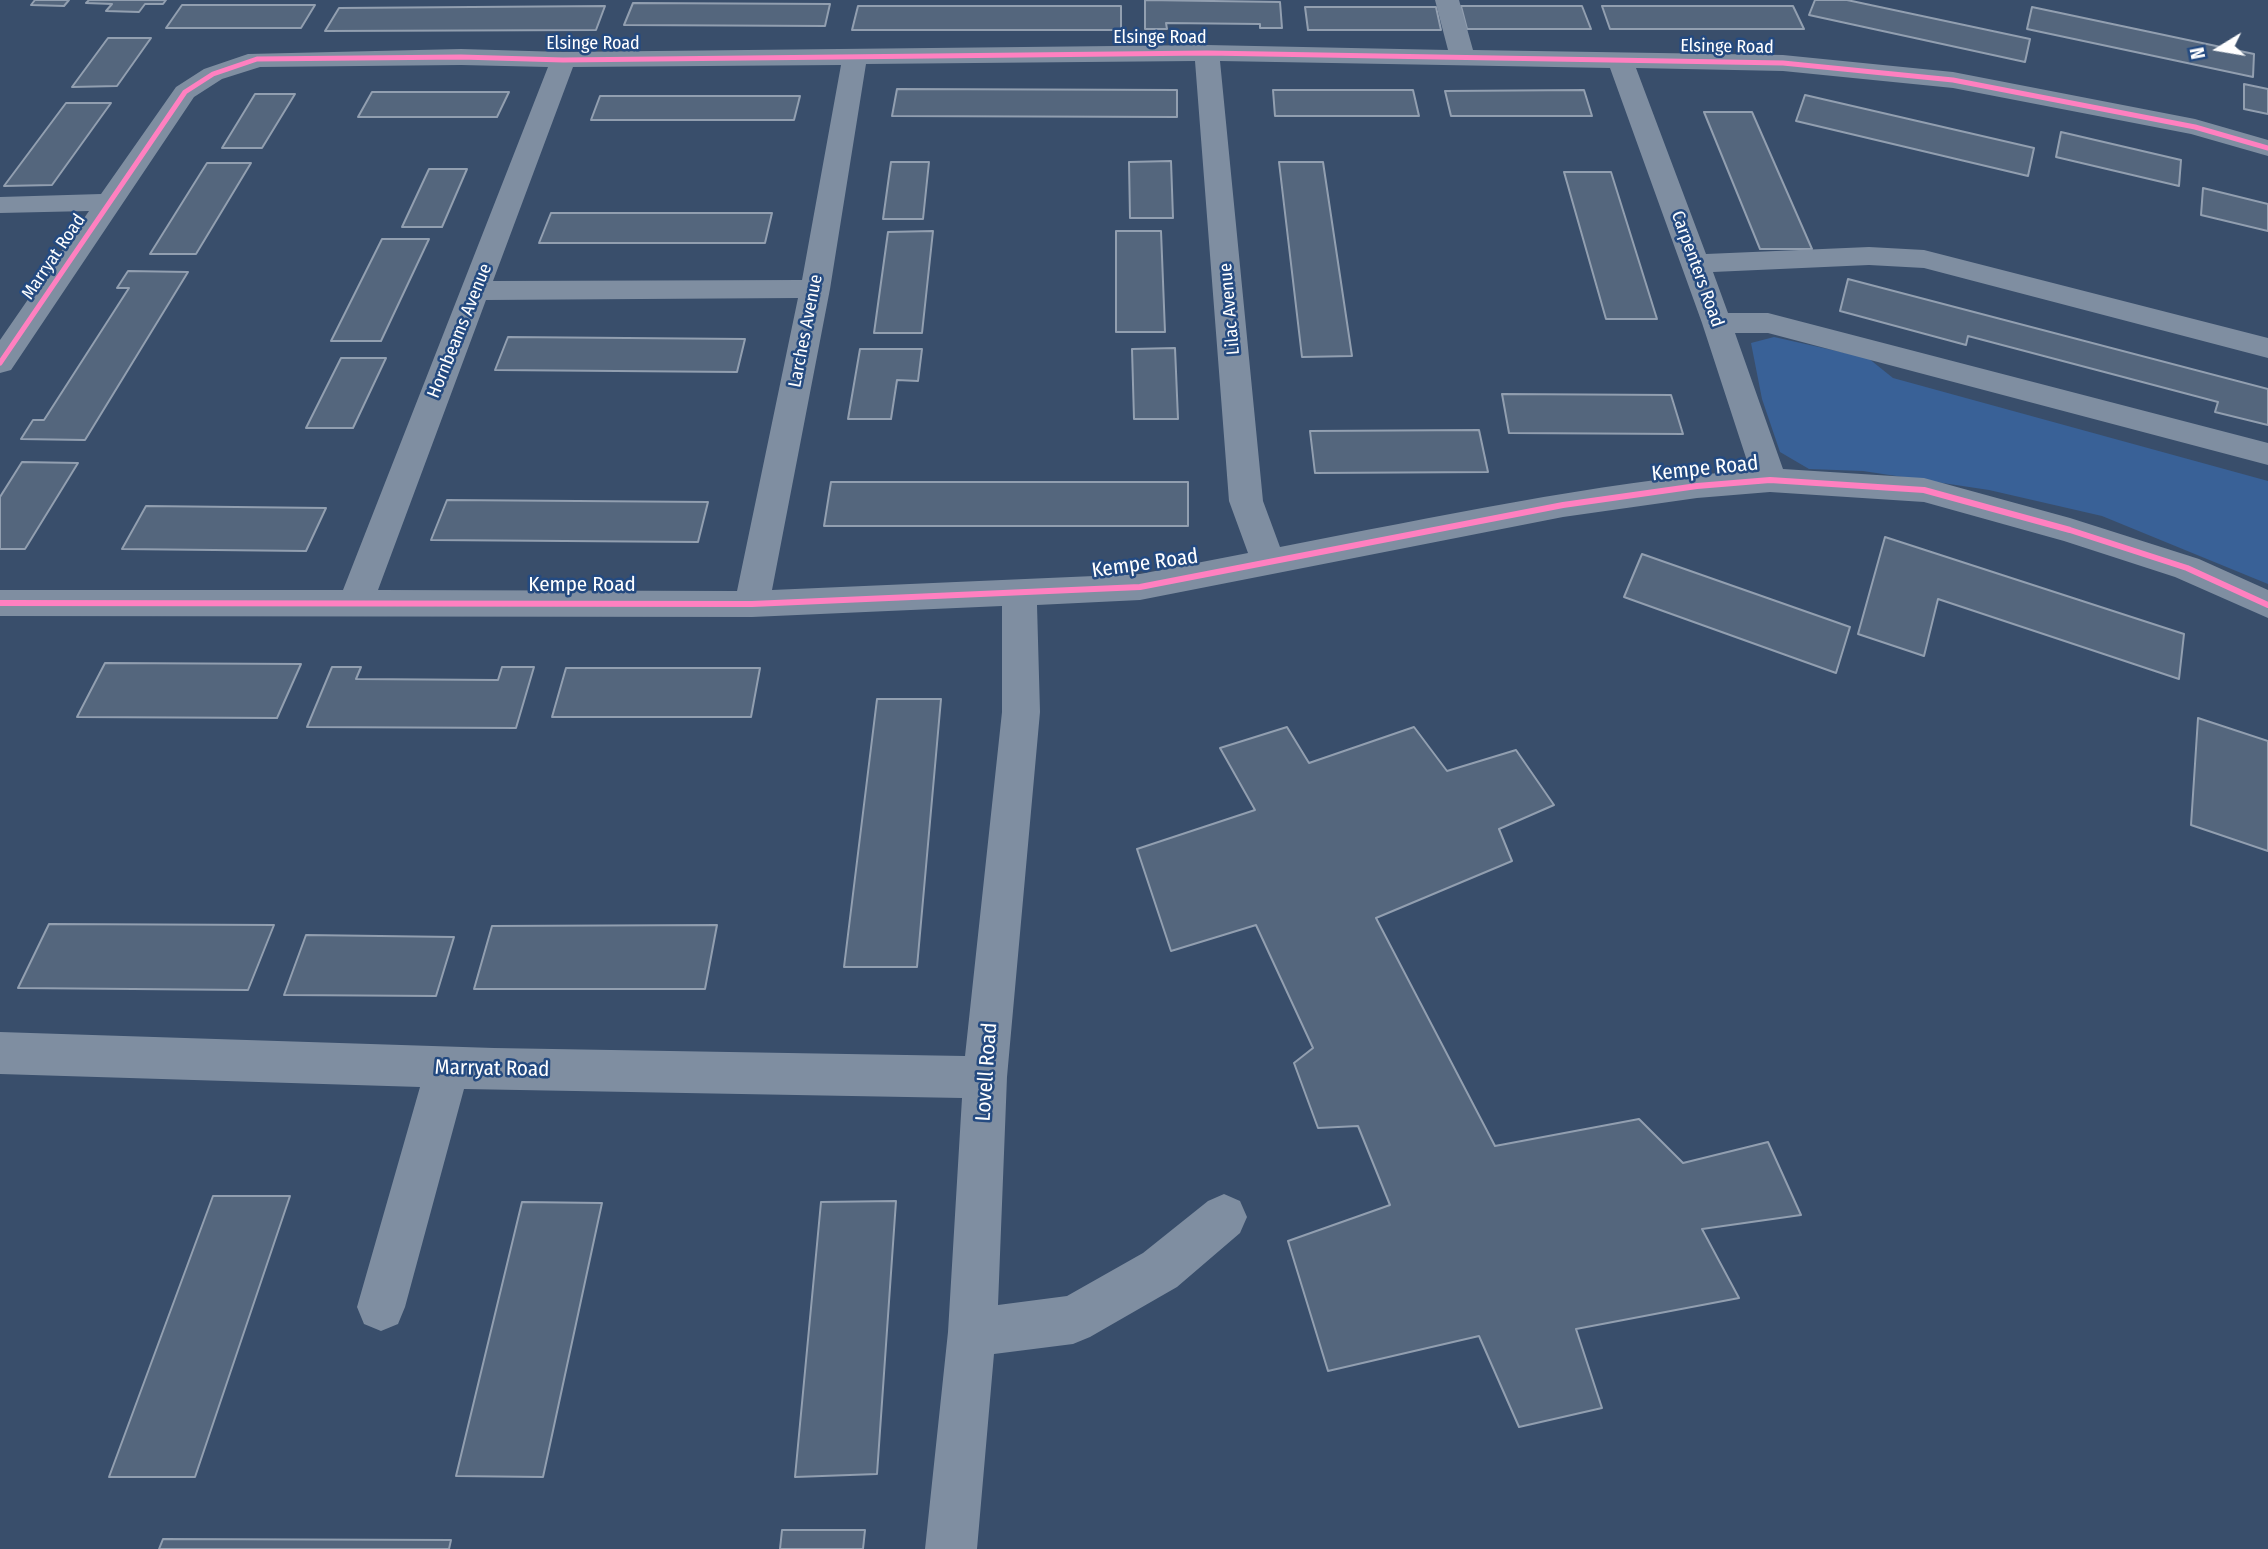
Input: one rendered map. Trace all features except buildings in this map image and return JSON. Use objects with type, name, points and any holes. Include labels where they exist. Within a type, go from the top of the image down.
[{"type":"street","points":[[1447,0],[1462,56]]},
{"type":"street","name":"Elsinge Road","points":[[110,202],[185,92],[213,74],[257,60],[320,58],[461,57],[563,60],[1207,53],[1783,64],[1953,80],[2195,127],[2268,148]]},
{"type":"street","name":"Lilac Avenue","points":[[1207,53],[1246,501],[1268,561]]},
{"type":"street","name":"Larches Avenue","points":[[752,604],[815,289],[855,57]]},
{"type":"street","name":"Hornbeams Avenue","points":[[356,602],[563,60]]},
{"type":"street","name":"Carpenters Road","points":[[1620,60],[1717,323],[1770,480]]},
{"type":"street","points":[[0,205],[110,202]]},
{"type":"street","name":"Marryat Road","points":[[4,353],[110,202]]},
{"type":"street","points":[[1695,264],[1869,256],[1924,259],[2268,348]]},
{"type":"street","points":[[477,291],[815,289]]},
{"type":"street","points":[[1717,323],[1768,323],[2268,454]]},
{"type":"street","name":"Kempe Road","points":[[0,603],[752,604],[1140,587],[1563,505],[1697,486],[1770,480],[1924,490],[2070,530],[2187,568],[2268,605]]},
{"type":"street","name":"Lovell Road","points":[[951,1549],[972,1332],[985,1077],[1021,712],[1018,594]]},
{"type":"street","name":"Marryat Road","points":[[0,1053],[448,1068],[985,1077]]},
{"type":"street","points":[[381,1307],[448,1068]]},
{"type":"street","points":[[972,1332],[1073,1320],[1160,1270],[1224,1217]]},
{"type":"shaded area","points":[[1774,337],[1868,358],[1893,378],[2268,481],[2268,584],[2102,516],[1989,490],[1863,471],[1809,469],[1780,452],[1762,399],[1751,343]]},
{"type":"cycle path","points":[[0,363],[185,92],[213,74],[257,59],[461,57],[563,60],[1207,53],[1783,63],[1953,80],[2195,127],[2268,148]]},
{"type":"cycle path","points":[[0,603],[752,604],[1140,587],[1563,505],[1697,486],[1770,480],[1924,490],[2070,530],[2187,568],[2268,605]]}]
